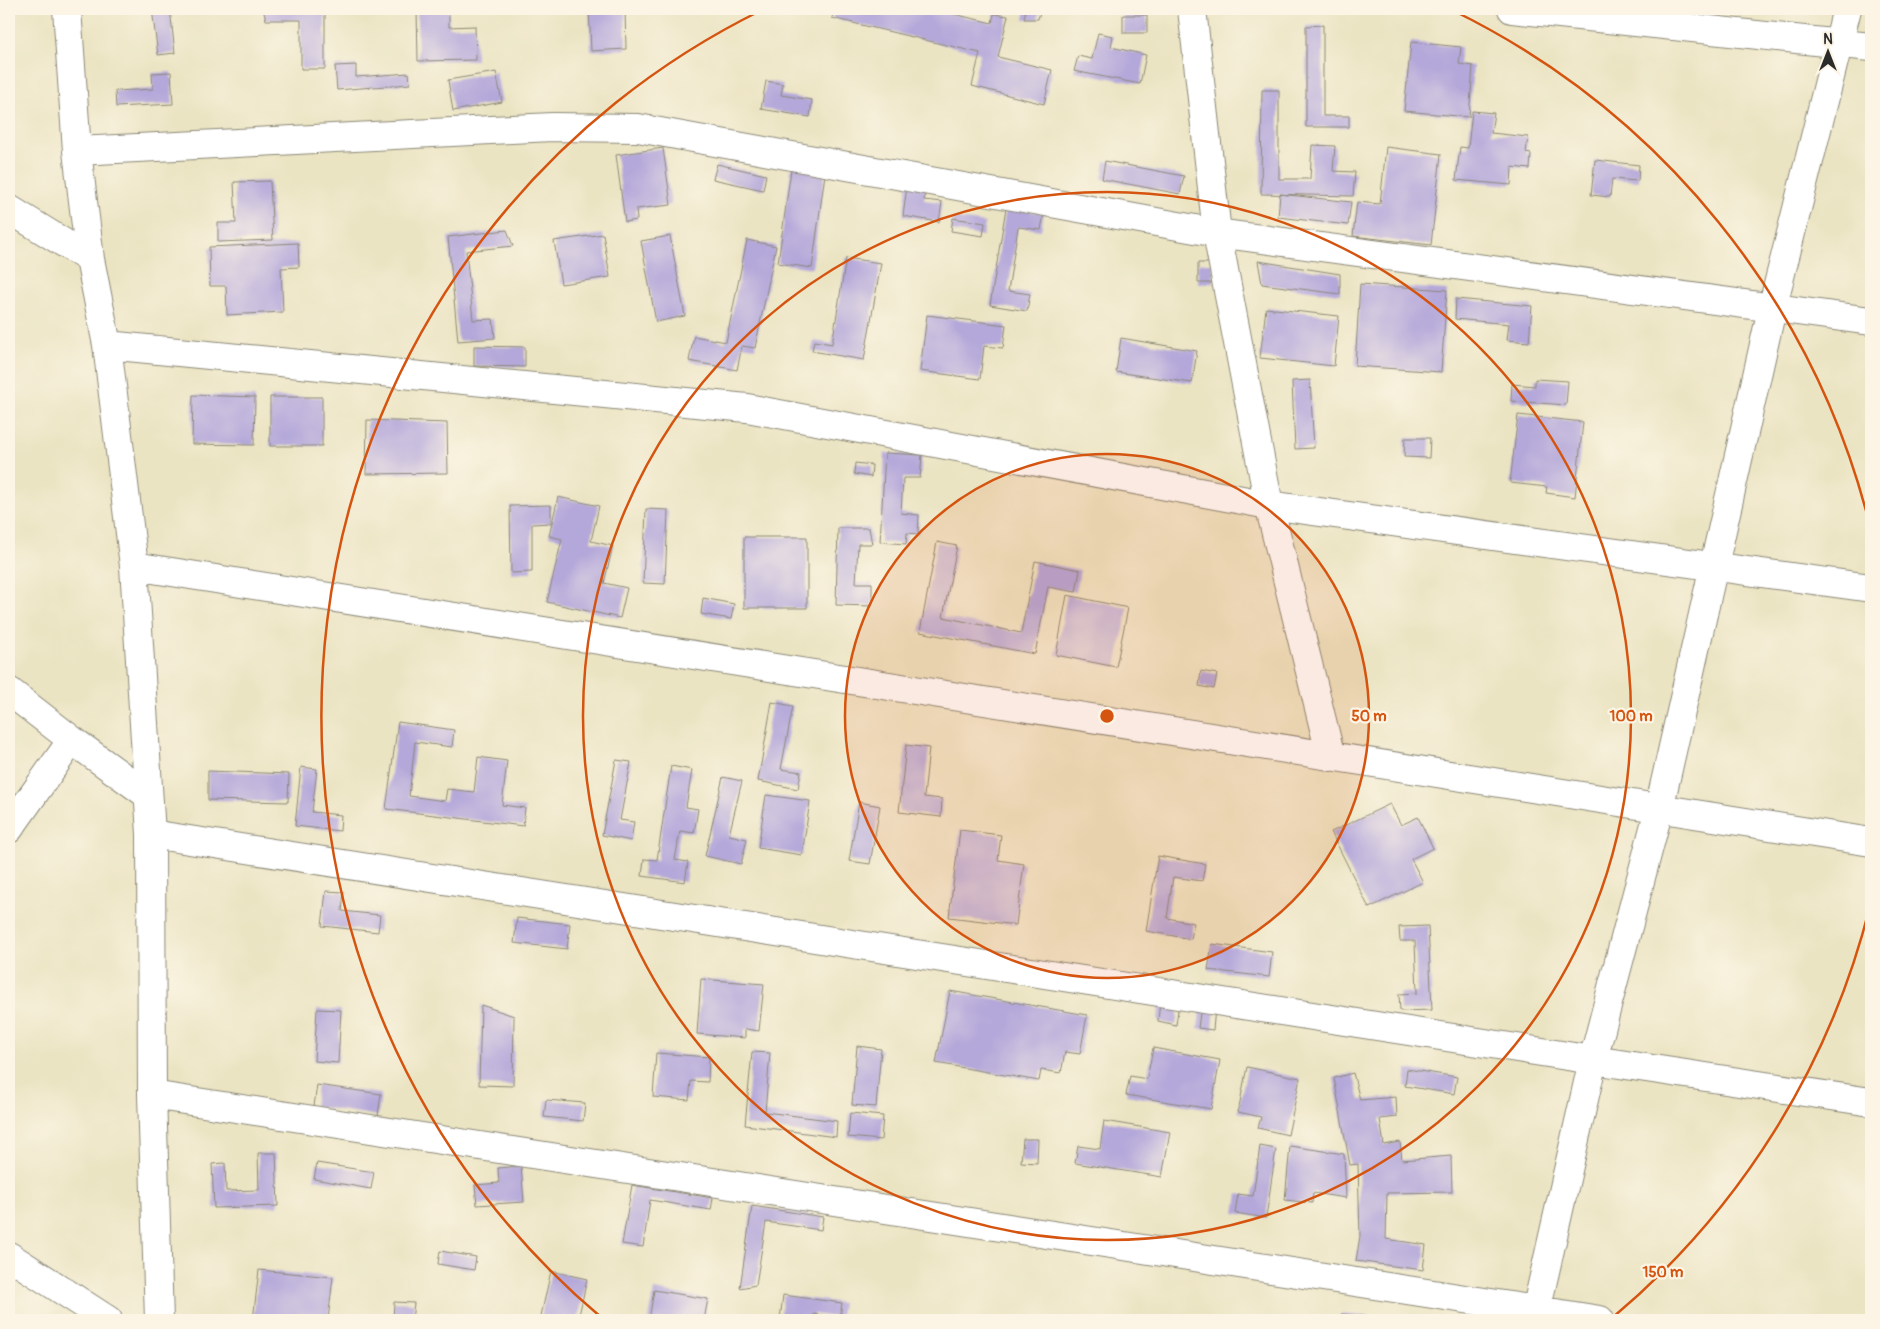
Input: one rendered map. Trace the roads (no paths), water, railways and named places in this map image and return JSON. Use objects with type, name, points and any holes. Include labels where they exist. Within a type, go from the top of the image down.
[{"type":"street","points":[[67,9],[77,151],[90,259],[106,345],[134,566],[152,834],[152,1095],[159,1320]]},
{"type":"street","points":[[1192,9],[1217,233],[1269,505],[1331,758]]},
{"type":"street","points":[[1512,9],[1871,48]]},
{"type":"street","points":[[1535,1315],[1593,1060],[1659,809],[1772,309],[1847,9]]},
{"type":"street","points":[[77,151],[542,128],[638,128],[1217,233],[1871,321]]},
{"type":"street","points":[[9,209],[90,259]]},
{"type":"street","points":[[106,345],[747,408],[1269,505],[1871,588]]},
{"type":"street","points":[[134,566],[1331,758],[1871,842]]},
{"type":"street","points":[[9,691],[148,795]]},
{"type":"street","points":[[9,829],[72,740]]},
{"type":"street","points":[[152,834],[1871,1102]]},
{"type":"street","points":[[152,1095],[1535,1315],[1600,1320]]},
{"type":"street","points":[[9,1256],[108,1320]]}]
